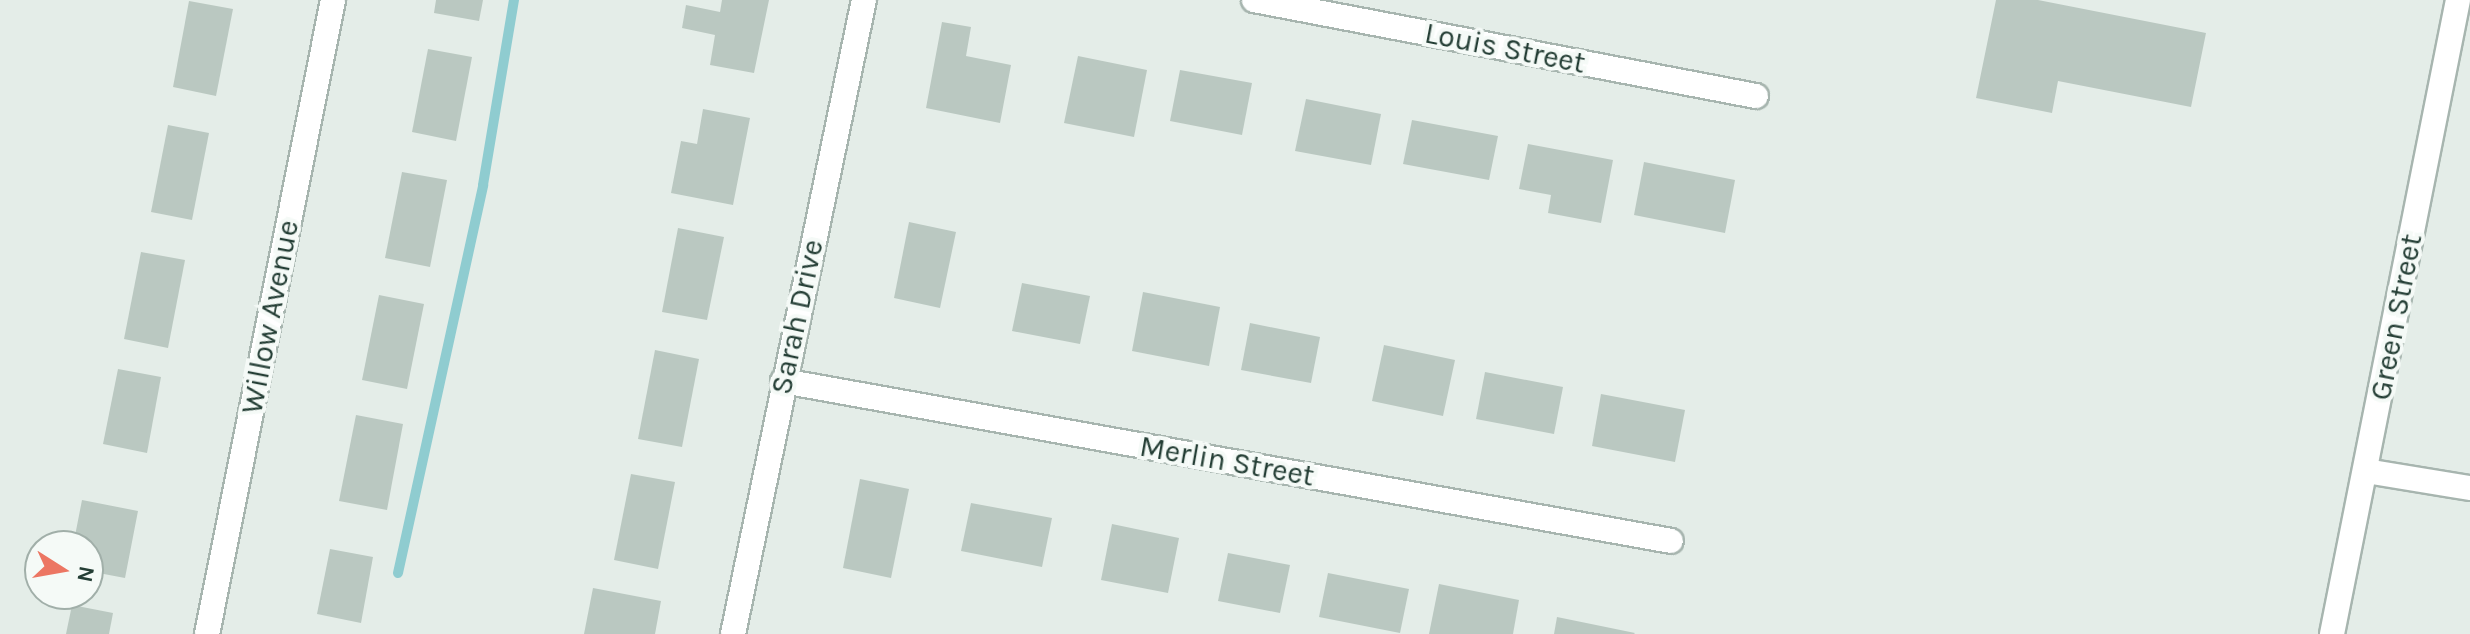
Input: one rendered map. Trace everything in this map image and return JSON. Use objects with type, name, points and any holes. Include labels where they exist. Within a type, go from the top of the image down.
[{"type":"street","name":"Willow Avenue","points":[[207,634],[333,0]]},
{"type":"street","name":"Sarah Drive","points":[[733,634],[864,0]]},
{"type":"street","name":"Louis Street","points":[[1254,0],[1756,96]]},
{"type":"street","name":"Green Street","points":[[2332,634],[2458,0]]},
{"type":"street","name":"Merlin Street","points":[[783,381],[1671,541]]},
{"type":"street","points":[[2366,471],[2470,488]]},
{"type":"building","points":[[436,0],[483,0],[479,21],[434,13]]},
{"type":"building","points":[[722,0],[769,0],[754,73],[710,65],[715,35],[682,28],[686,5],[720,12]]},
{"type":"building","points":[[1996,0],[2038,0],[2206,33],[2191,107],[2058,81],[2052,113],[1976,98]]},
{"type":"building","points":[[189,1],[233,9],[216,96],[173,87]]},
{"type":"building","points":[[942,22],[971,27],[966,56],[1011,65],[1000,123],[926,108]]},
{"type":"building","points":[[428,49],[472,57],[456,141],[412,132]]},
{"type":"building","points":[[1078,56],[1147,70],[1134,137],[1064,123]]},
{"type":"building","points":[[1180,70],[1252,83],[1242,135],[1170,121]]},
{"type":"building","points":[[1306,99],[1381,114],[1371,165],[1295,151]]},
{"type":"building","points":[[703,109],[750,118],[733,205],[671,193],[681,141],[697,144]]},
{"type":"building","points":[[1412,120],[1498,136],[1489,180],[1403,164]]},
{"type":"building","points":[[168,125],[209,133],[192,220],[151,212]]},
{"type":"building","points":[[1528,144],[1613,160],[1601,223],[1548,213],[1551,195],[1519,189]]},
{"type":"building","points":[[1644,162],[1735,180],[1725,233],[1634,215]]},
{"type":"building","points":[[402,172],[447,180],[430,267],[385,258]]},
{"type":"building","points":[[909,222],[956,232],[940,308],[894,298]]},
{"type":"building","points":[[678,228],[724,237],[707,320],[662,312]]},
{"type":"building","points":[[141,252],[185,260],[168,348],[124,339]]},
{"type":"building","points":[[1022,283],[1090,296],[1080,344],[1012,331]]},
{"type":"building","points":[[1143,292],[1220,307],[1209,366],[1132,351]]},
{"type":"building","points":[[379,295],[424,304],[407,389],[362,380]]},
{"type":"building","points":[[1250,323],[1320,337],[1311,383],[1241,370]]},
{"type":"building","points":[[1384,345],[1455,360],[1443,416],[1372,401]]},
{"type":"building","points":[[655,350],[699,359],[682,447],[638,439]]},
{"type":"building","points":[[118,369],[161,377],[147,453],[103,444]]},
{"type":"building","points":[[1485,372],[1563,387],[1554,434],[1476,419]]},
{"type":"building","points":[[1601,394],[1685,410],[1675,462],[1592,446]]},
{"type":"building","points":[[356,415],[403,424],[387,510],[339,501]]},
{"type":"building","points":[[631,474],[675,482],[658,569],[614,560]]},
{"type":"building","points":[[860,479],[909,489],[891,578],[843,568]]},
{"type":"building","points":[[82,500],[138,511],[125,578],[104,574],[104,530],[76,530]]},
{"type":"building","points":[[971,503],[1052,518],[1042,567],[961,551]]},
{"type":"building","points":[[1112,524],[1179,538],[1168,593],[1101,580]]},
{"type":"building","points":[[330,549],[373,557],[361,623],[317,614]]},
{"type":"building","points":[[1228,553],[1290,565],[1280,613],[1218,601]]},
{"type":"building","points":[[1328,573],[1409,589],[1400,633],[1319,617]]},
{"type":"building","points":[[1439,584],[1519,600],[1513,634],[1429,634]]},
{"type":"building","points":[[593,588],[661,601],[655,634],[584,634]]},
{"type":"building","points":[[71,610],[113,613],[109,634],[66,634]]},
{"type":"building","points":[[1557,617],[1635,633],[1554,634]]},
{"type":"waterway","points":[[398,573],[483,185],[514,0]]}]
